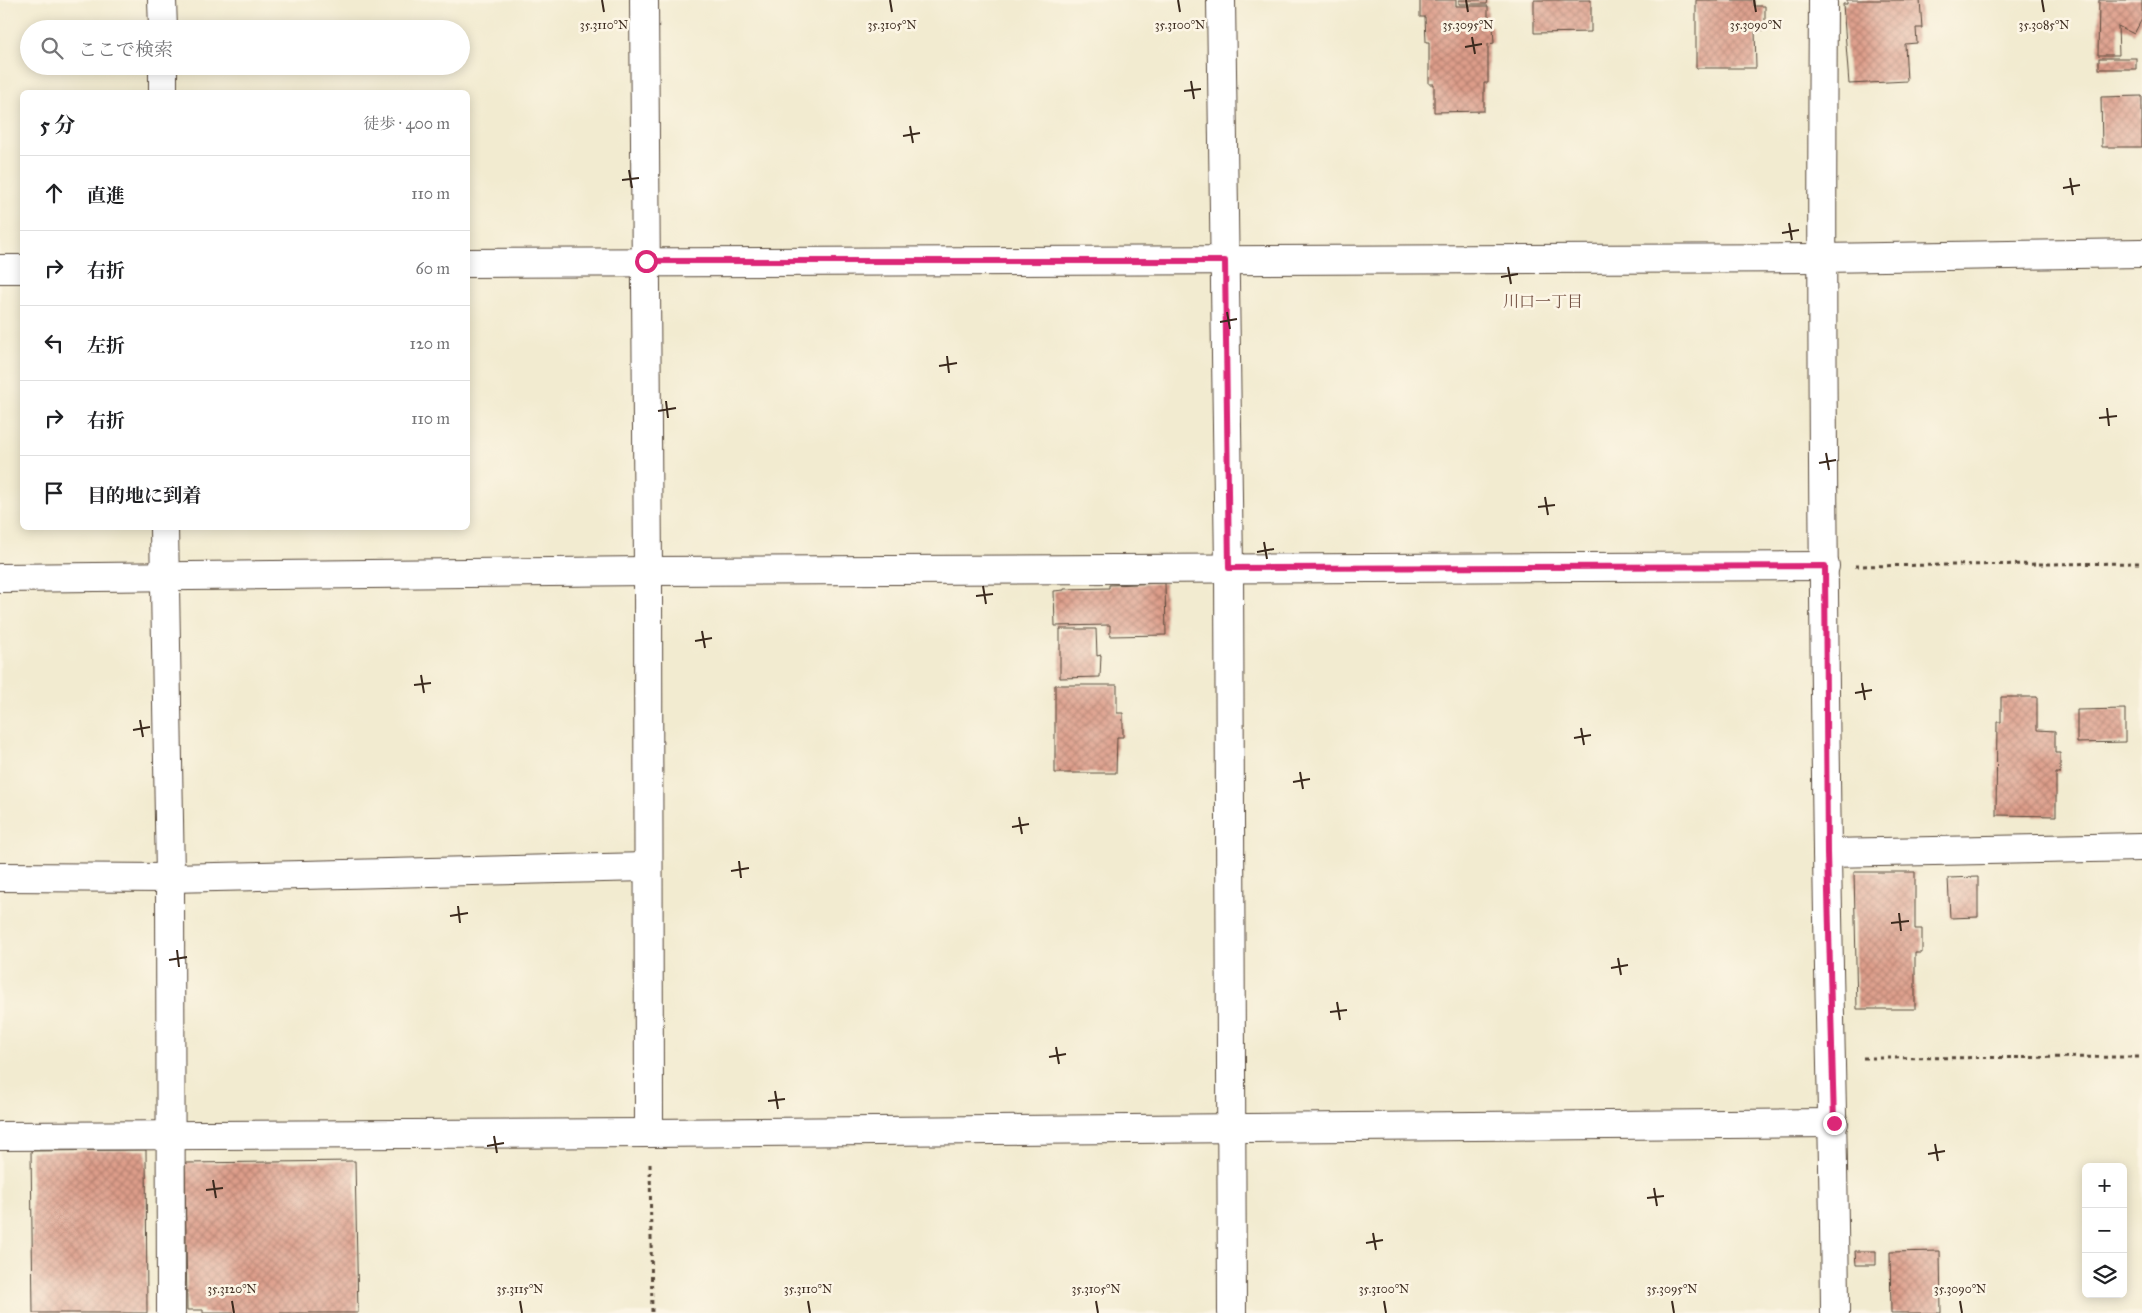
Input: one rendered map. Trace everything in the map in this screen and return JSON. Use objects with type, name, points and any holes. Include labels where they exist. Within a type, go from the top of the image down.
[{"type":"street","points":[[162,0],[163,20]]},
{"type":"street","points":[[644,0],[649,1133]]},
{"type":"street","points":[[1221,0],[1229,568],[1232,1313]]},
{"type":"street","points":[[1823,0],[1821,258],[1827,853],[1834,1123],[1834,1313]]},
{"type":"street","points":[[163,75],[163,90]]},
{"type":"street","points":[[470,263],[1821,258],[2142,253]]},
{"type":"street","points":[[0,269],[20,269]]},
{"type":"street","points":[[164,530],[170,878],[171,1313]]},
{"type":"street","points":[[0,578],[648,571],[1825,566]]},
{"type":"street","points":[[1827,853],[2142,847]]},
{"type":"street","points":[[0,877],[170,878],[648,867]]},
{"type":"street","points":[[0,1136],[649,1133],[1834,1123]]},
{"type":"path","points":[[1825,566],[2142,563]]},
{"type":"path","points":[[1832,1058],[2142,1057]]},
{"type":"path","points":[[649,1133],[652,1313]]},
{"type":"building","points":[[1420,0],[1456,0],[1456,6],[1488,6],[1488,26],[1493,26],[1494,43],[1488,44],[1488,83],[1484,83],[1484,111],[1434,112],[1434,84],[1429,84],[1429,42],[1426,42],[1425,17],[1420,17]]},
{"type":"building","points":[[1459,0],[1488,0],[1487,4],[1459,4]]},
{"type":"building","points":[[1534,0],[1591,0],[1591,32],[1534,33]]},
{"type":"building","points":[[1696,0],[1754,0],[1754,6],[1765,6],[1765,30],[1755,30],[1756,68],[1696,68]]},
{"type":"building","points":[[1847,0],[1920,0],[1922,28],[1916,28],[1917,43],[1905,44],[1907,81],[1849,84],[1843,4],[1847,4]]},
{"type":"building","points":[[2099,0],[2142,0],[2142,19],[2134,34],[2118,26],[2119,55],[2098,55]]},
{"type":"building","points":[[2099,58],[2136,58],[2136,69],[2099,69]]},
{"type":"building","points":[[2142,96],[2142,147],[2102,147],[2101,97]]},
{"type":"building","points":[[1165,583],[1166,635],[1110,636],[1110,625],[1055,626],[1054,591],[1109,588],[1109,585]]},
{"type":"building","points":[[1060,629],[1096,629],[1097,656],[1101,655],[1100,677],[1060,678]]},
{"type":"building","points":[[1055,685],[1117,685],[1117,713],[1123,713],[1123,737],[1117,737],[1116,773],[1055,773]]},
{"type":"building","points":[[2001,697],[2037,697],[2037,730],[2055,731],[2055,753],[2060,753],[2060,773],[2056,773],[2056,816],[1996,815],[1997,722],[2001,722]]},
{"type":"building","points":[[2125,709],[2125,742],[2077,743],[2077,710]]},
{"type":"building","points":[[1854,872],[1915,872],[1915,929],[1922,929],[1922,953],[1915,953],[1915,1009],[1857,1009]]},
{"type":"building","points":[[1978,877],[1978,917],[1950,918],[1948,878]]},
{"type":"building","points":[[146,1150],[147,1313],[33,1313],[31,1151]]},
{"type":"building","points":[[355,1161],[358,1313],[203,1313],[203,1310],[187,1310],[185,1163]]},
{"type":"building","points":[[1855,1251],[1876,1251],[1876,1265],[1856,1265]]},
{"type":"building","points":[[1940,1251],[1941,1313],[1891,1313],[1890,1252]]},
{"type":"district","name":"川口一丁目","points":[[1543,301]]},
{"type":"route","points":[[646,261],[1225,261],[1229,568],[1825,566],[1827,853],[1834,1123]]}]
